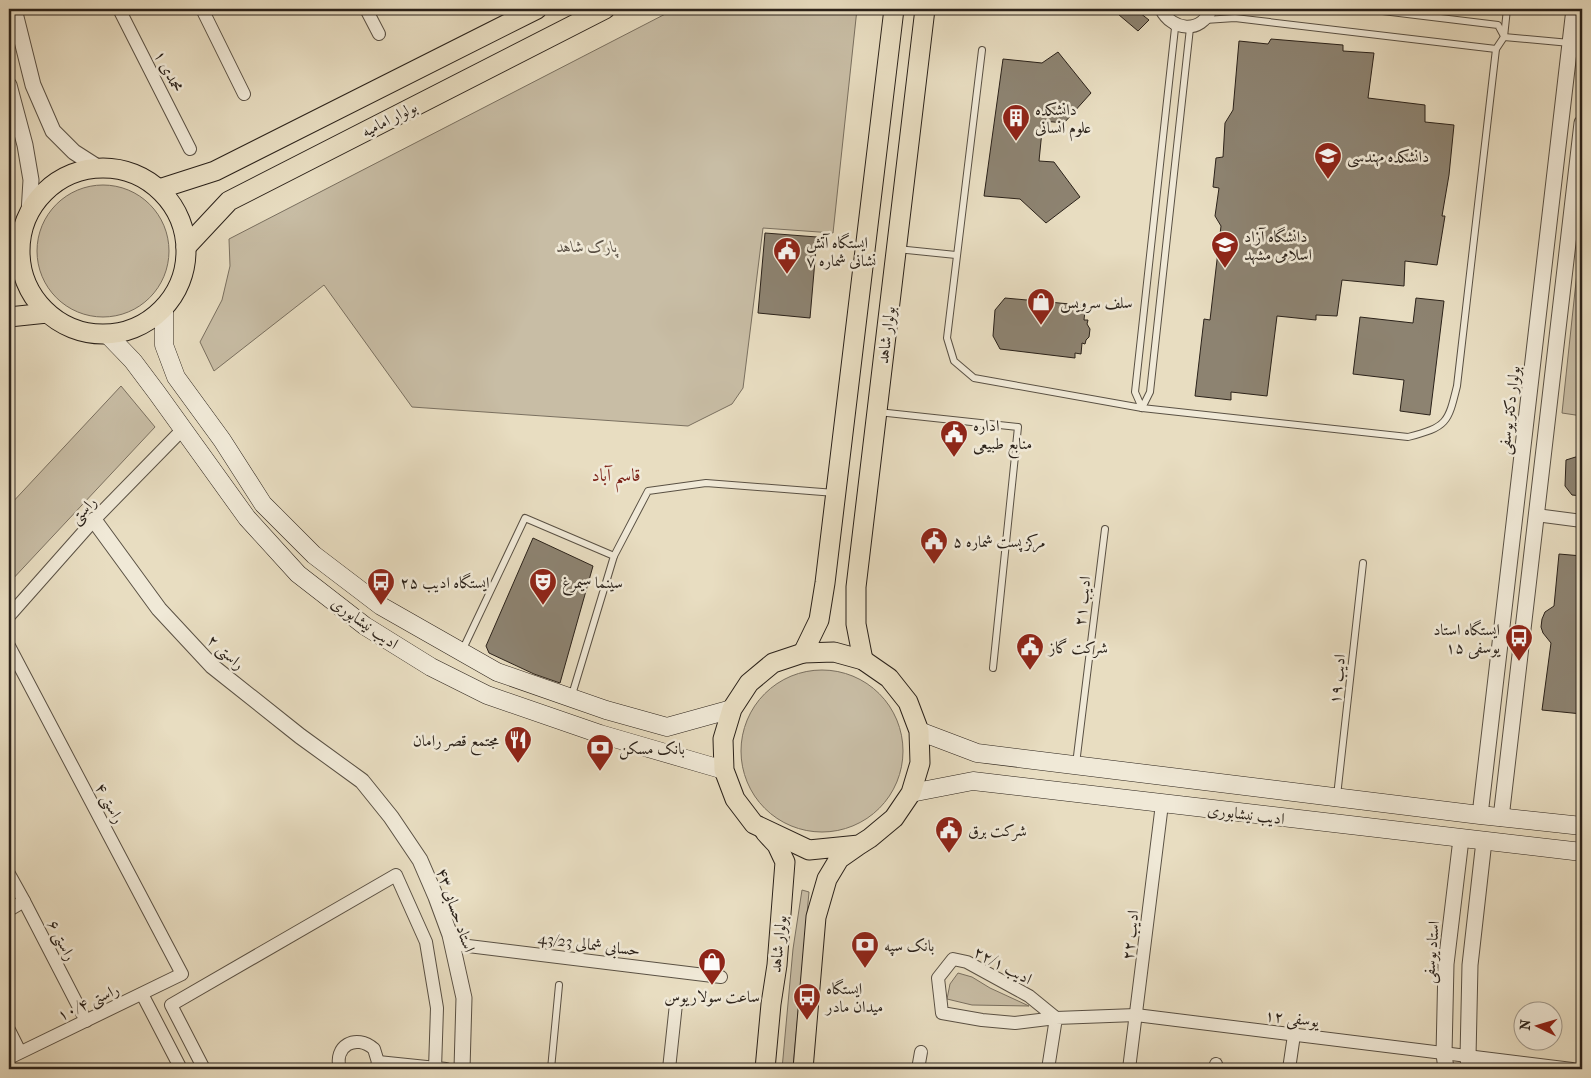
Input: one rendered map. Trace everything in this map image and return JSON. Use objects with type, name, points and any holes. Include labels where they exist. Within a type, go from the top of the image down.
[{"type":"main road","name":"بولوار امامیه","points":[[159,189],[215,171],[537,9]]},
{"type":"main road","name":"بولوار امامیه","points":[[186,247],[229,201],[605,9]]},
{"type":"main road","name":"بولوار شاهد","points":[[802,653],[818,620],[825,583],[894,9]]},
{"type":"main road","name":"بولوار شاهد","points":[[863,660],[856,624],[856,587],[925,9]]},
{"type":"main road","points":[[99,168],[120,170],[141,177],[159,189],[173,206],[182,226],[186,247],[184,269],[177,289],[164,307],[148,321],[128,330],[107,334],[85,332],[65,325],[47,313],[33,296],[24,276],[20,255],[22,233],[29,213],[41,195],[58,181],[78,171],[99,168]]},
{"type":"main road","points":[[9,251],[22,233]]},
{"type":"main road","name":"ادیب نیشابوری","points":[[164,307],[164,345],[176,377],[222,440],[263,504],[314,555],[381,606],[498,672],[606,710],[667,727],[732,709]]},
{"type":"main road","points":[[9,317],[47,313]]},
{"type":"main road","name":"ادیب نیشابوری","points":[[107,334],[133,361],[247,518],[298,574],[364,626],[431,667],[487,695],[600,734],[724,770]]},
{"type":"main road","name":"بولوار شاهد","points":[[766,1069],[770,1004],[777,964],[785,862],[777,845],[754,824],[735,799],[724,770],[723,738],[732,709],[749,683],[773,663],[802,653],[834,652],[863,660],[889,678],[908,702],[919,731],[920,762],[911,793],[894,818],[859,845]]},
{"type":"main road","name":"ادیب نیشابوری","points":[[919,731],[977,753],[1501,818],[1582,826]]},
{"type":"main road","name":"ادیب نیشابوری","points":[[911,793],[972,781],[1582,852]]},
{"type":"main road","points":[[760,828],[809,850],[859,845]]},
{"type":"main road","points":[[803,1069],[819,905],[828,879],[839,859],[859,845]]},
{"type":"street","points":[[14,9],[33,85],[53,131],[74,152],[99,168]]},
{"type":"street","name":"محمدی ۱","points":[[119,9],[190,149]]},
{"type":"street","points":[[202,9],[244,94]]},
{"type":"street","points":[[366,9],[379,34]]},
{"type":"street","points":[[1163,13],[1177,25],[1192,26],[1204,20],[1211,9]]},
{"type":"street","name":"بولوار دکتر یوسفی","points":[[1480,815],[1574,9]]},
{"type":"street","points":[[9,85],[25,145],[31,180],[29,213]]},
{"type":"street","points":[[1501,818],[1536,515],[1576,227],[1582,124]]},
{"type":"street","name":"راستی","points":[[9,616],[94,520],[184,429]]},
{"type":"street","points":[[1536,515],[1582,521]]},
{"type":"street","name":"راستی ۲","points":[[94,520],[159,609],[212,666],[300,736],[362,781]]},
{"type":"street","name":"راستی ۴","points":[[9,646],[182,974]]},
{"type":"street","name":"استاد حسابی ۴۳","points":[[362,781],[392,817],[420,860],[436,897],[452,944],[464,998],[462,1069]]},
{"type":"street","name":"ادیب ۲۲","points":[[1130,1069],[1162,804]]},
{"type":"street","name":"استاد یوسفی","points":[[1446,1069],[1444,1054],[1446,964],[1461,839]]},
{"type":"street","points":[[1468,1063],[1470,966],[1484,842]]},
{"type":"street","name":"راستی ۶","points":[[9,874],[86,1021]]},
{"type":"street","points":[[204,1069],[171,1005],[396,875],[426,942],[437,1008],[439,1069],[377,1066],[374,1049],[362,1042],[349,1044],[339,1054],[340,1069]]},
{"type":"street","points":[[9,910],[24,901]]},
{"type":"street","name":"حسابی شمالی 43/23","points":[[452,944],[721,977]]},
{"type":"street","name":"ادیب ۲۲/۱","points":[[1056,1018],[1029,996],[967,962],[953,959],[938,978],[942,1012],[982,1020],[1015,1023],[1056,1018],[1136,1015]]},
{"type":"street","name":"راستی ۱۰/۴","points":[[14,1055],[182,974]]},
{"type":"street","points":[[142,994],[181,1069]]},
{"type":"street","points":[[669,1069],[676,1004]]},
{"type":"street","name":"یوسفی ۱۲","points":[[1136,1015],[1444,1054],[1468,1063],[1572,1069]]},
{"type":"street","points":[[1048,1069],[1056,1018]]},
{"type":"street","points":[[9,1030],[14,1055]]},
{"type":"street","points":[[1289,1069],[1294,1035]]},
{"type":"street","points":[[918,1069],[921,1052]]},
{"type":"lane","points":[[1366,9],[1498,25],[1504,37]]},
{"type":"lane","points":[[982,50],[956,255],[948,338],[954,361],[974,378],[1142,408],[1408,437],[1426,433],[1440,426],[1450,414],[1457,386],[1496,49],[1504,37],[1507,9]]},
{"type":"lane","points":[[1142,408],[1135,392],[1175,28],[1163,13]]},
{"type":"lane","points":[[1204,20],[1235,18],[1496,49]]},
{"type":"lane","points":[[1142,408],[1150,392],[1188,38],[1192,26]]},
{"type":"lane","points":[[1504,37],[1570,43]]},
{"type":"lane","points":[[896,249],[956,255]]},
{"type":"lane","points":[[877,412],[1018,427],[993,668]]},
{"type":"lane","points":[[571,699],[614,556],[648,492],[706,482],[836,493]]},
{"type":"lane","points":[[462,651],[525,518],[614,556]]},
{"type":"lane","name":"ادیب ۲۱","points":[[1076,765],[1104,529]]},
{"type":"lane","name":"ادیب ۱۹","points":[[1337,798],[1363,563]]},
{"type":"lane","points":[[551,1069],[559,985]]},
{"type":"green space","name":"پارک شاهد","points":[[675,9],[857,9],[833,233],[763,228],[743,388],[732,404],[688,426],[412,407],[324,285],[214,371],[200,342],[222,300],[230,266],[229,239]]},
{"type":"green space","points":[[103,185],[116,186],[128,190],[150,204],[164,226],[168,238],[168,264],[164,276],[150,298],[128,312],[116,316],[103,317],[90,316],[78,312],[56,298],[42,276],[38,264],[37,251],[38,238],[42,226],[56,204],[78,190],[90,186]]},
{"type":"green space","points":[[1578,263],[1582,264],[1582,416],[1562,413]]},
{"type":"green space","points":[[121,386],[155,427],[9,583],[9,506]]},
{"type":"green space","points":[[814,670],[830,670],[853,676],[873,688],[885,700],[897,720],[903,743],[903,759],[897,782],[885,802],[873,814],[853,826],[830,832],[814,832],[791,826],[771,814],[759,802],[747,782],[741,759],[741,743],[747,720],[759,700],[771,688],[791,676]]},
{"type":"green space","points":[[802,890],[809,892],[793,1069],[782,1069],[793,949]]},
{"type":"green space","points":[[958,973],[972,977],[990,988],[1029,1006],[972,1005],[947,999],[950,984]]},
{"type":"building","points":[[1112,9],[1135,9],[1149,20],[1138,31]]},
{"type":"building","name":"دانشکده مهندسی","points":[[1271,39],[1343,45],[1343,51],[1374,53],[1368,98],[1425,105],[1425,122],[1454,125],[1449,175],[1442,216],[1445,216],[1437,265],[1405,261],[1404,286],[1342,280],[1337,316],[1316,315],[1316,320],[1277,316],[1267,396],[1231,392],[1231,400],[1195,396],[1204,319],[1210,320],[1221,226],[1215,216],[1219,188],[1213,187],[1216,158],[1223,157],[1225,123],[1233,110],[1239,41],[1268,44]]},
{"type":"building","name":"دانشکده علوم انسانی","points":[[1058,52],[1091,93],[1064,123],[1043,121],[1039,161],[1054,162],[1080,197],[1046,223],[1020,199],[984,196],[1003,59],[1042,63]]},
{"type":"building","name":"ایستگاه آتش نشانی شماره ۷","points":[[765,233],[817,237],[810,318],[758,313]]},
{"type":"building","name":"سلف سرویس","points":[[1005,298],[1081,305],[1081,310],[1085,310],[1084,320],[1088,320],[1087,324],[1090,329],[1089,337],[1085,344],[1082,343],[1081,354],[1075,353],[1075,358],[1000,349],[993,336],[995,310]]},
{"type":"building","points":[[1416,298],[1444,301],[1430,415],[1400,411],[1404,380],[1353,374],[1360,317],[1413,323]]},
{"type":"building","points":[[1582,455],[1582,496],[1572,495],[1565,486],[1566,460]]},
{"type":"building","name":"سینما سیمرغ","points":[[533,538],[593,566],[560,683],[534,674],[489,653],[486,646]]},
{"type":"building","points":[[1559,554],[1582,556],[1582,714],[1542,710],[1551,643],[1541,627],[1545,612],[1554,606]]},
{"type":"place","name":"دانشکده علوم انسانی","points":[[1016,142]]},
{"type":"place","name":"دانشکده مهندسی","points":[[1328,180]]},
{"type":"place","name":"دانشگاه آزاد اسلامی مشهد","points":[[1225,269]]},
{"type":"place","name":"ایستگاه آتش نشانی شماره ۷","points":[[787,275]]},
{"type":"place","name":"سلف سرویس","points":[[1041,326]]},
{"type":"place","name":"اداره منابع طبیعی","points":[[954,458]]},
{"type":"place","name":"مرکز پست شماره ۵","points":[[934,565]]},
{"type":"place","name":"ایستگاه ادیب ۲۵","points":[[381,606]]},
{"type":"place","name":"سینما سیمرغ","points":[[543,606]]},
{"type":"place","name":"ایستگاه استاد یوسفی ۱۵","points":[[1519,662]]},
{"type":"place","name":"شرکت گاز","points":[[1030,671]]},
{"type":"place","name":"مجتمع قصر رامان","points":[[518,764]]},
{"type":"place","name":"بانک مسکن","points":[[600,772]]},
{"type":"place","name":"شرکت برق","points":[[949,854]]},
{"type":"place","name":"بانک سپه","points":[[865,969]]},
{"type":"place","name":"ساعت سولاریوس","points":[[712,986]]},
{"type":"place","name":"ایستگاه میدان مادر","points":[[807,1021]]},
{"type":"district","name":"قاسم آباد","points":[[616,475]]}]
